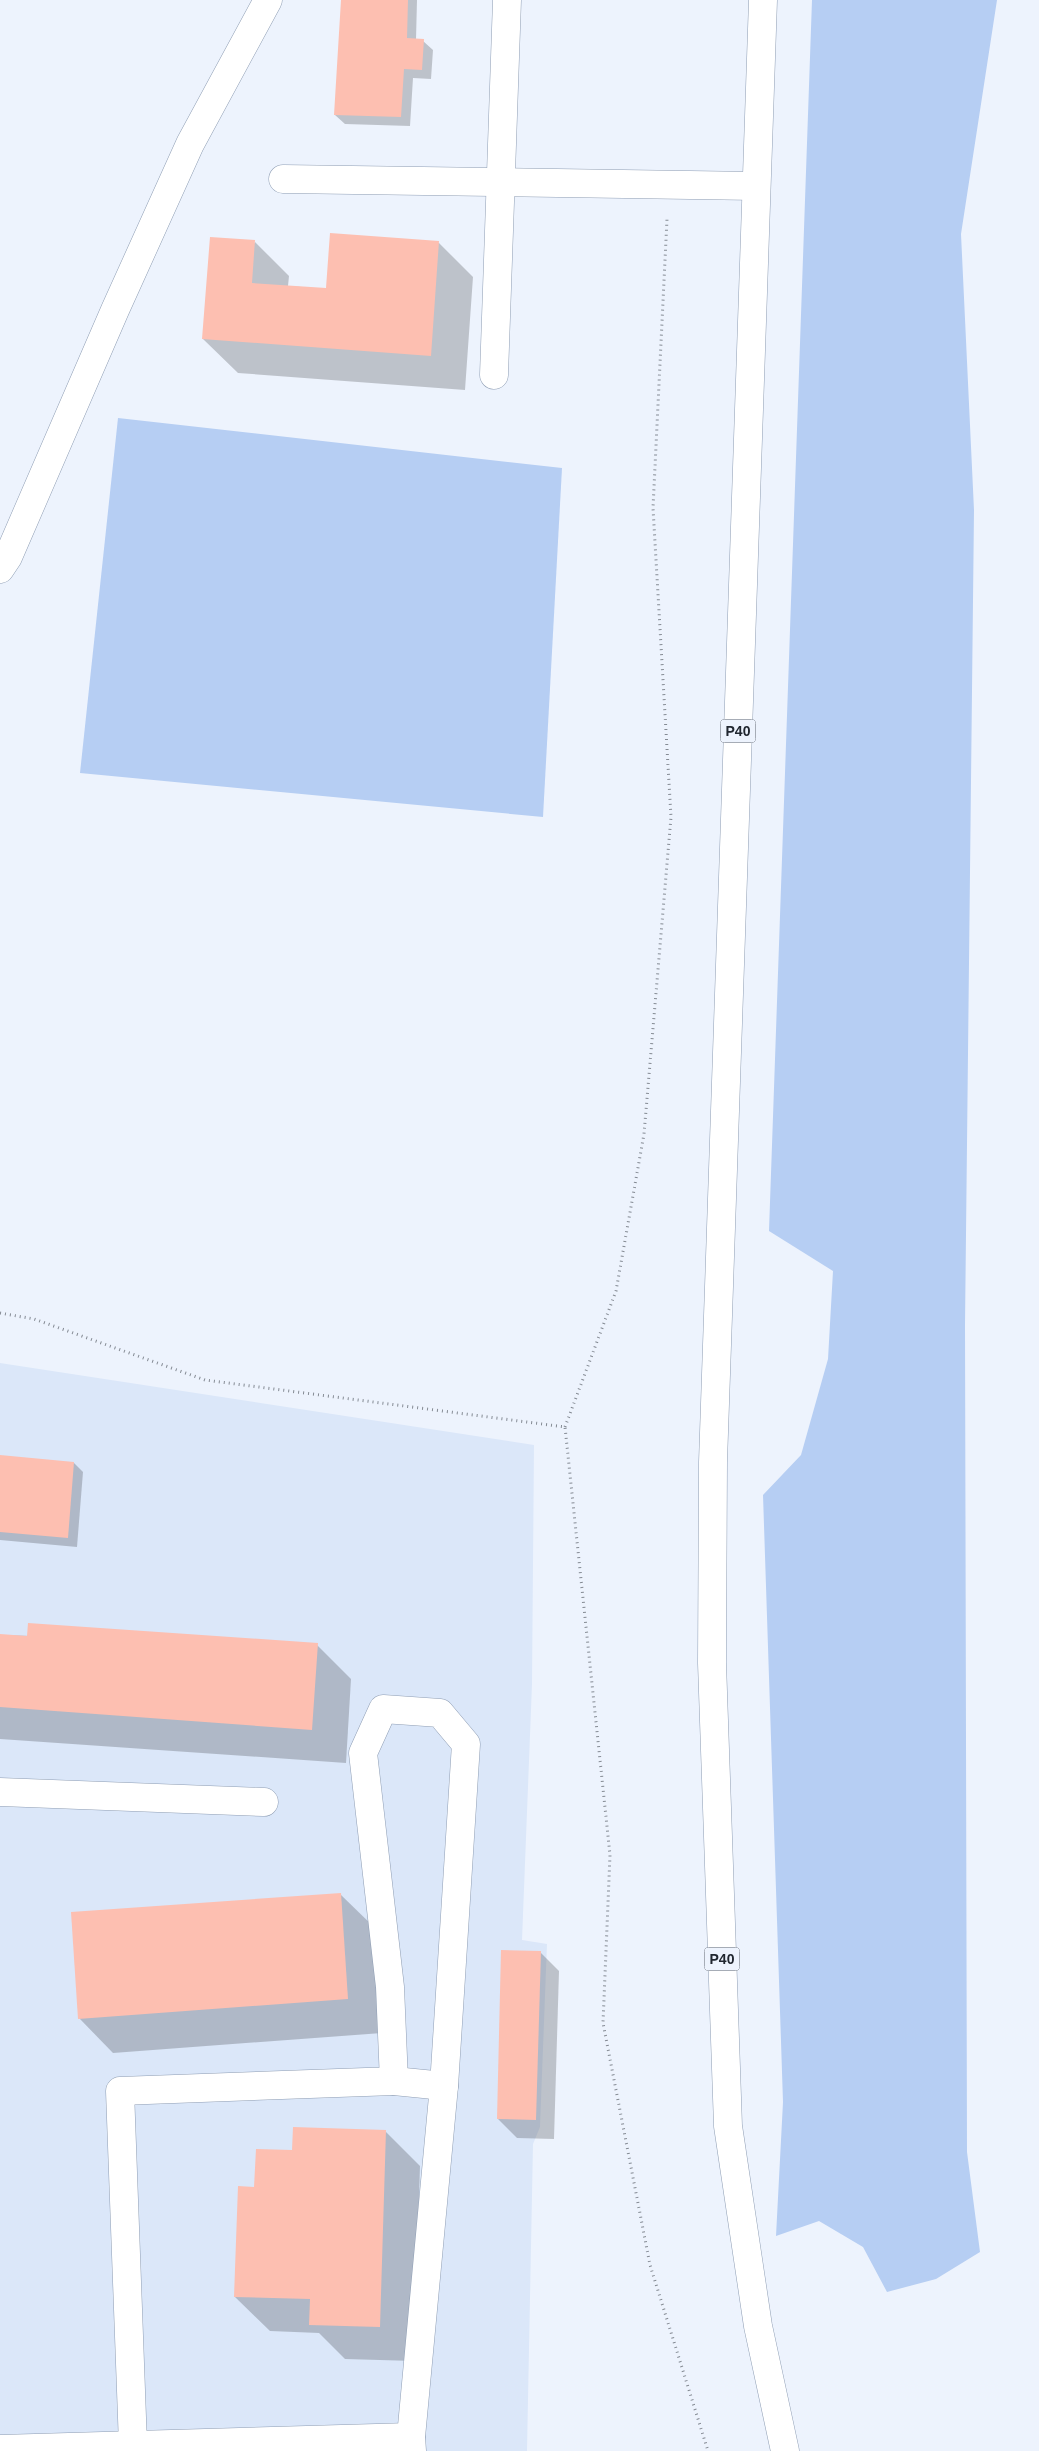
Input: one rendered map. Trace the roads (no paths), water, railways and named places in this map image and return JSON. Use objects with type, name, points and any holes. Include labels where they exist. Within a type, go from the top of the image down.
[{"type":"main road","points":[[0,569],[8,557],[190,144],[268,0]]},
{"type":"main road","points":[[494,375],[507,0]]},
{"type":"main road","name":"Р40","points":[[763,0],[713,1452],[712,1663],[728,2126],[758,2326],[785,2451]]},
{"type":"main road","points":[[283,179],[756,186]]},
{"type":"main road","points":[[0,2449],[134,2445],[412,2444],[444,2086],[466,1744],[440,1713],[383,1710],[363,1753],[390,1987],[394,2080]]},
{"type":"main road","points":[[0,1792],[264,1802]]},
{"type":"main road","points":[[134,2445],[120,2091],[394,2080],[444,2086]]}]
